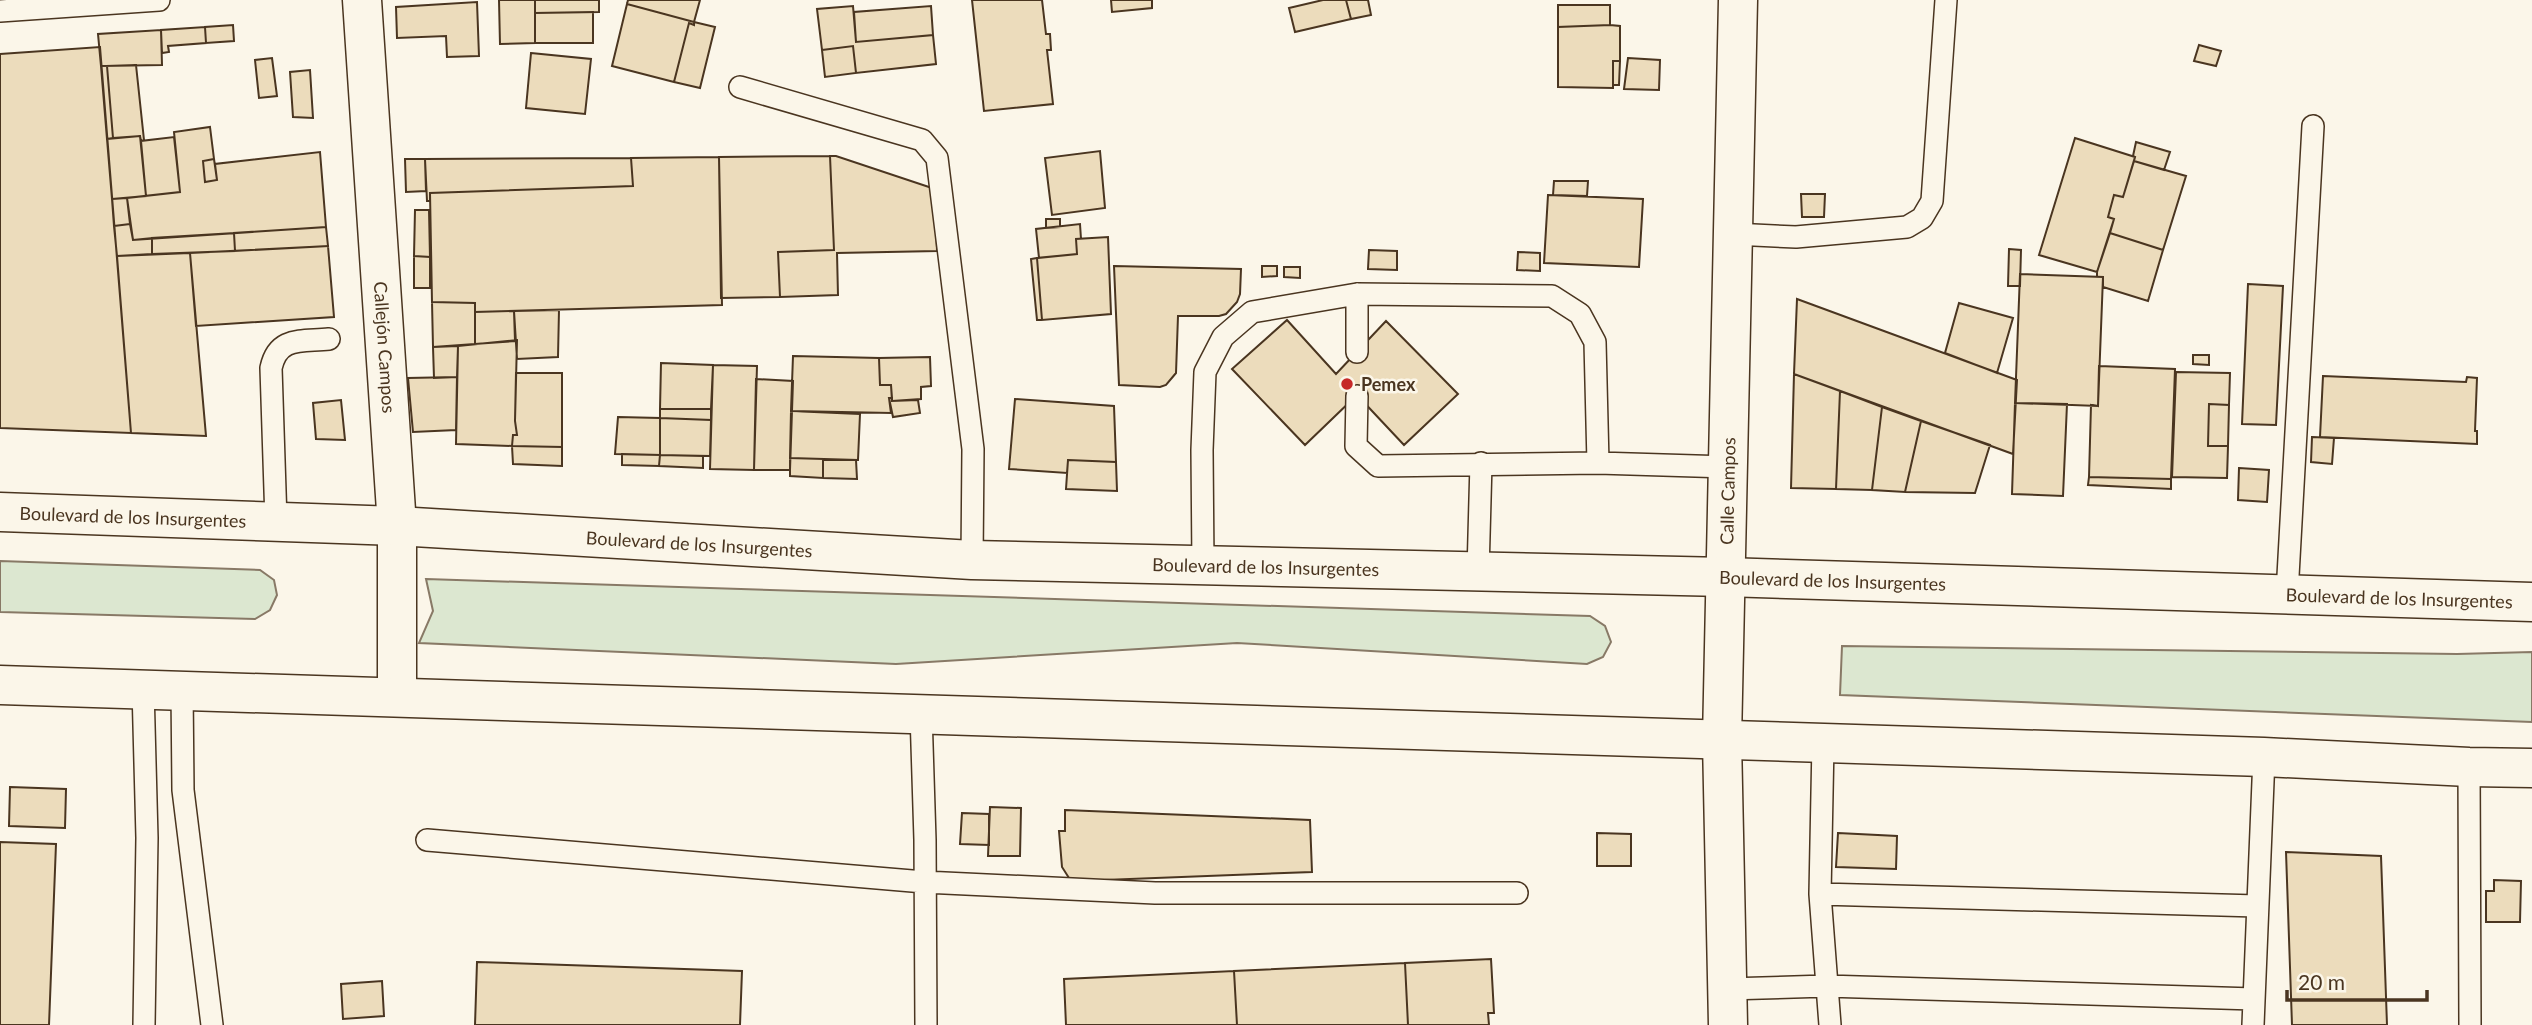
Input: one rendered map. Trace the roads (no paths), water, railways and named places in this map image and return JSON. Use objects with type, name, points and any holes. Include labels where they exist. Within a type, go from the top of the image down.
[{"type":"main road","name":"Callejón Campos","points":[[362,0],[397,526],[397,696]]},
{"type":"main road","name":"Calle Campos","points":[[1728,1007],[1722,740],[1738,0]]},
{"type":"main road","name":"Boulevard de los Insurgentes","points":[[0,512],[397,526],[972,560],[1725,577],[2532,602]]},
{"type":"main road","points":[[0,685],[2264,757],[2532,768]]},
{"type":"lane","points":[[0,11],[159,0]]},
{"type":"lane","points":[[1733,234],[1797,237],[1907,227],[1922,218],[1932,201],[1946,0]]},
{"type":"lane","points":[[740,87],[922,140],[937,158],[973,449],[972,560]]},
{"type":"lane","points":[[2287,594],[2313,126]]},
{"type":"lane","points":[[1203,565],[1202,450],[1205,372],[1223,337],[1252,312],[1357,294],[1552,296],[1580,314],[1595,342],[1598,463]]},
{"type":"lane","points":[[1357,294],[1357,352]]},
{"type":"lane","points":[[276,521],[271,368],[274,353],[284,345],[329,339]]},
{"type":"lane","points":[[1357,396],[1356,446],[1378,466],[1598,463],[1728,467]]},
{"type":"lane","points":[[1478,572],[1481,463]]},
{"type":"lane","points":[[143,688],[147,838],[144,1025]]},
{"type":"lane","points":[[182,689],[183,790],[212,1025]]},
{"type":"lane","points":[[920,713],[926,1025]]},
{"type":"lane","points":[[1823,743],[1820,894],[1830,1025]]},
{"type":"lane","points":[[2253,1025],[2264,757]]},
{"type":"lane","points":[[2469,767],[2470,1025]]},
{"type":"lane","points":[[427,840],[924,882],[1155,892],[1517,893]]},
{"type":"lane","points":[[1820,894],[2257,906]]},
{"type":"lane","points":[[1728,1007],[1826,986],[2254,999]]},
{"type":"place","name":"Pemex","points":[[1347,384]]}]
